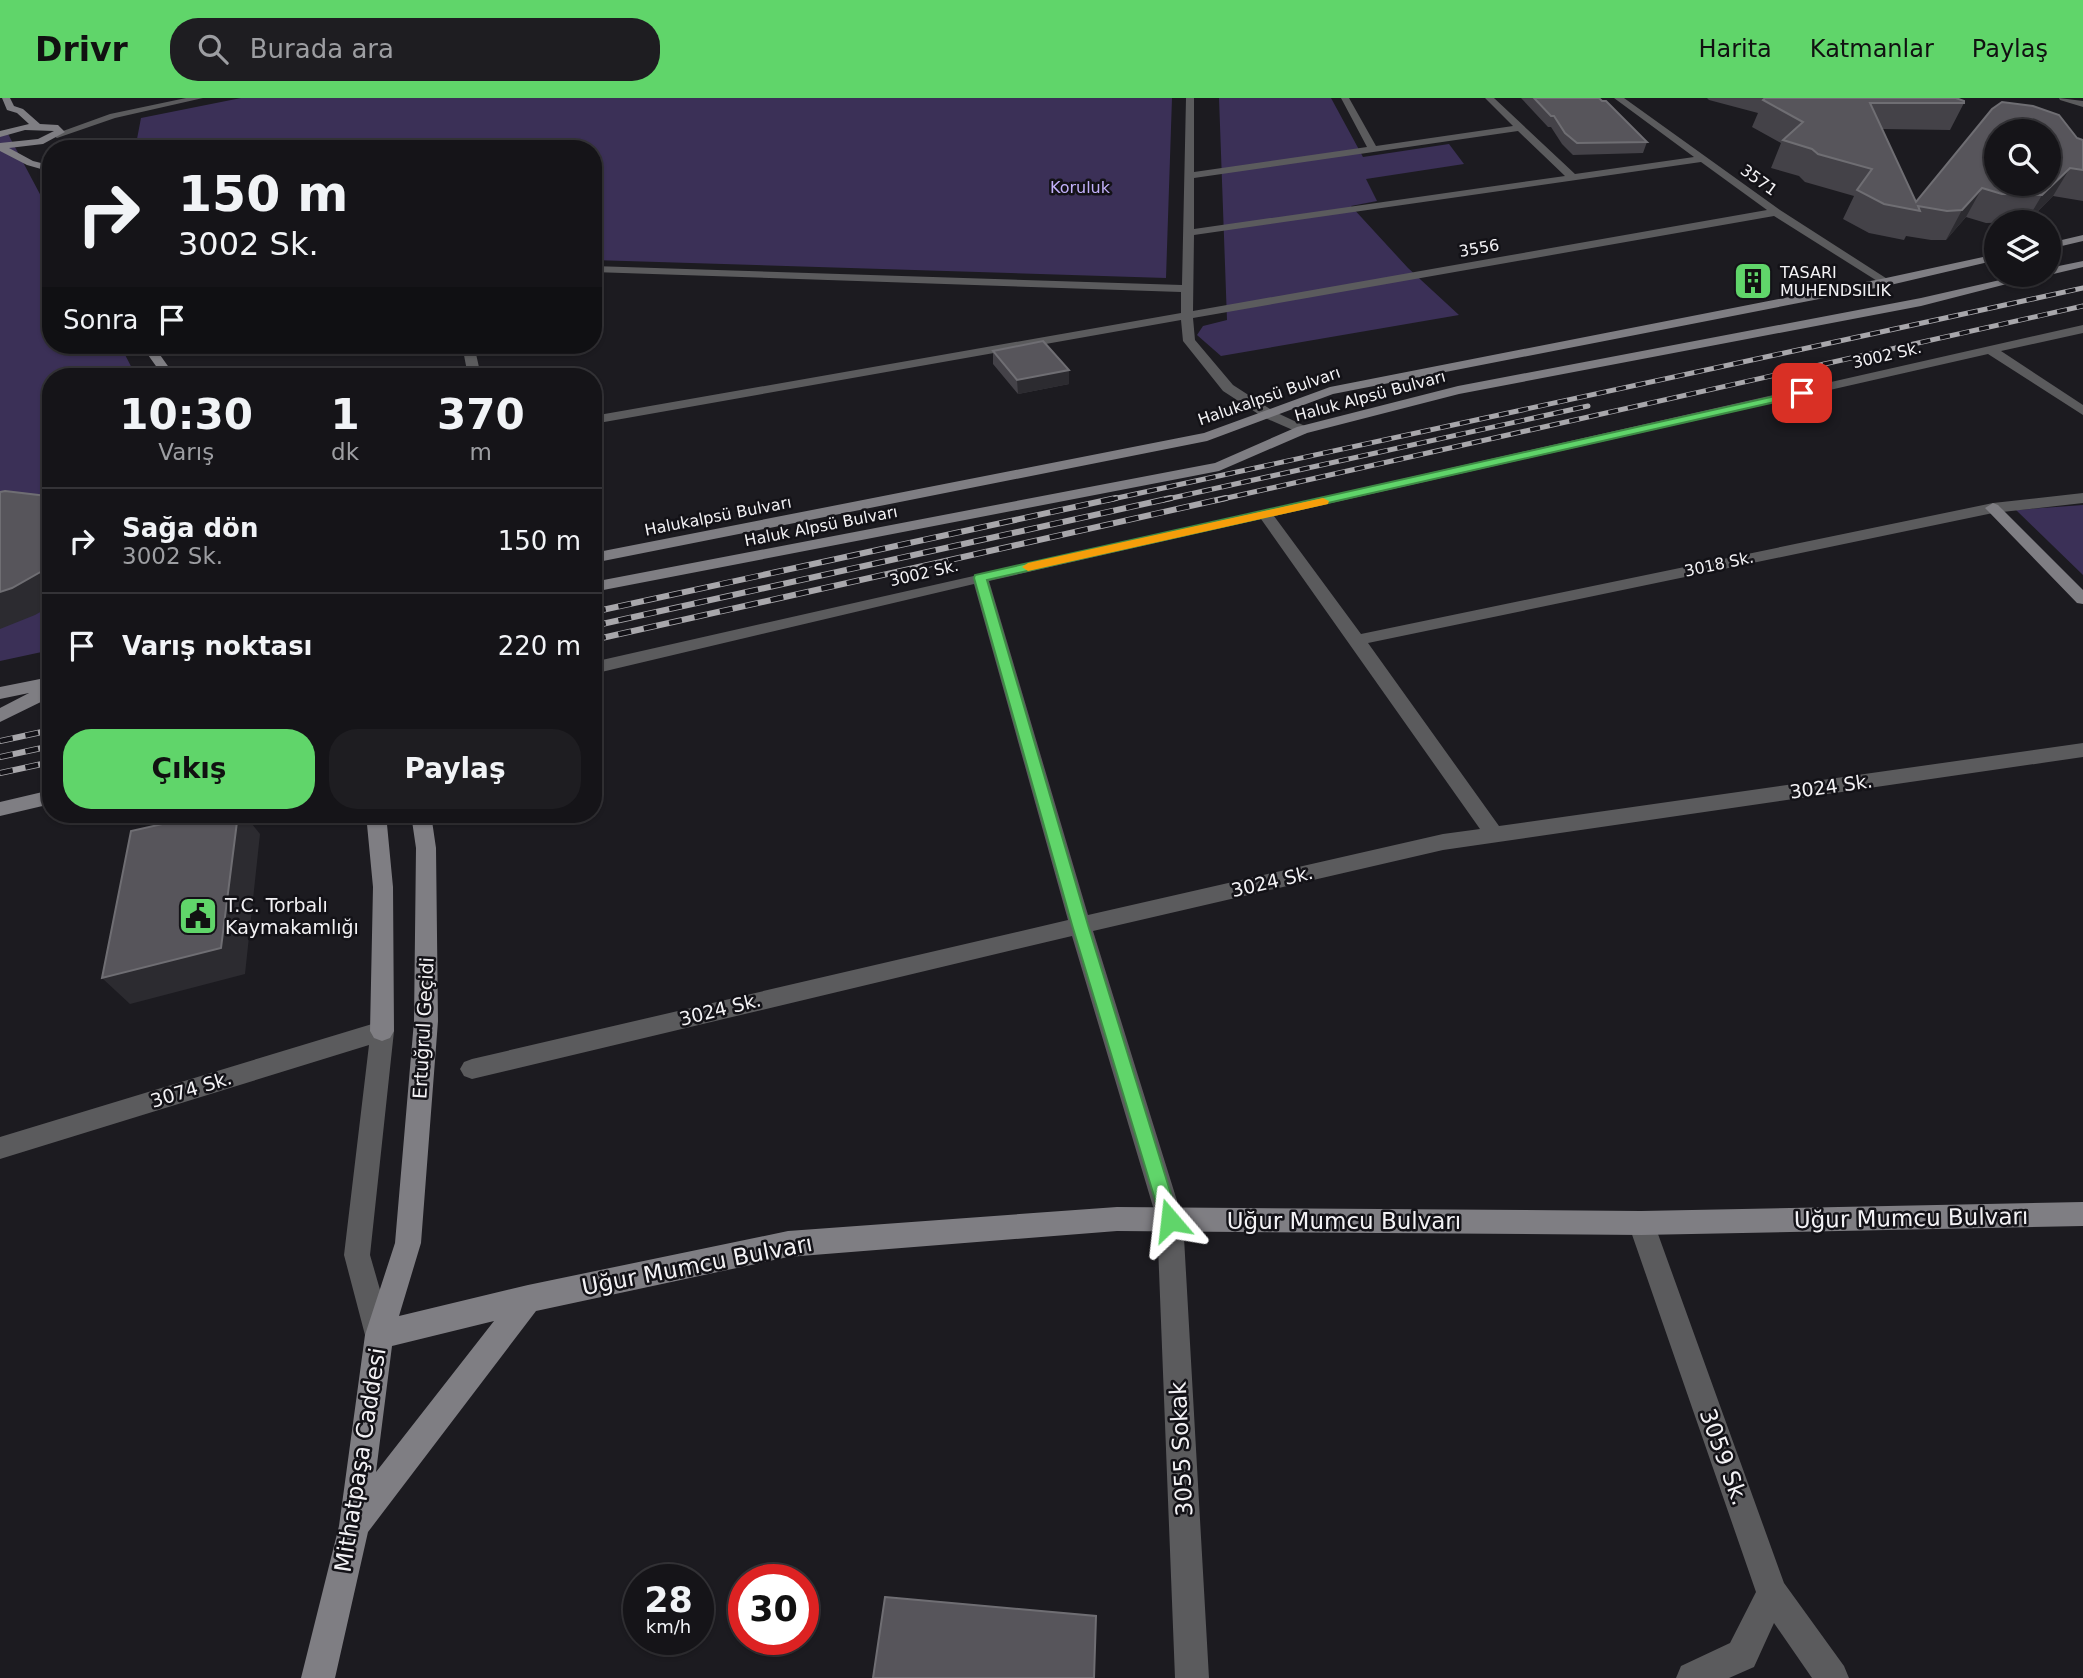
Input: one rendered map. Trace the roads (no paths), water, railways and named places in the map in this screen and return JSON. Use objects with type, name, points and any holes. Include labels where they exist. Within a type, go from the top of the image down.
[{"type":"main road","points":[[2,114],[8,103],[42,126]]},
{"type":"main road","points":[[0,134],[42,126],[60,129],[54,140]]},
{"type":"main road","points":[[0,146],[42,143]]},
{"type":"main road","points":[[0,146],[30,163],[42,166]]},
{"type":"main road","points":[[2061,243],[2083,238]]},
{"type":"main road","name":"Halukalpsü Bulvarı","points":[[602,556],[1207,437],[1330,391],[1886,282],[1984,260]]},
{"type":"main road","points":[[2061,269],[2083,264]]},
{"type":"main road","name":"Haluk Alpsü Bulvarı","points":[[602,585],[1219,467],[1302,430],[1458,390],[1921,302],[1985,287]]},
{"type":"main road","points":[[146,354],[147,366]]},
{"type":"main road","points":[[1993,508],[2083,599]]},
{"type":"main road","points":[[0,693],[42,685]]},
{"type":"main road","points":[[0,716],[42,694]]},
{"type":"main road","points":[[0,809],[42,799]]},
{"type":"main road","points":[[377,823],[383,887],[382,1031]]},
{"type":"main road","name":"Ertuğrul Geçidi","points":[[408,1243],[426,1021],[426,848],[422,823]]},
{"type":"main road","name":"Uğur Mumcu Bulvarı","points":[[379,1335],[528,1299],[788,1244],[1117,1219],[1641,1223],[2083,1214]]},
{"type":"main road","name":"Mithatpaşa Caddesi","points":[[318,1678],[354,1526],[379,1335],[408,1243]]},
{"type":"main road","points":[[354,1526],[528,1299]]},
{"type":"street","points":[[136,111],[144,98]]},
{"type":"street","points":[[42,126],[113,116],[199,98]]},
{"type":"street","points":[[1190,98],[1186,315],[1189,341],[1228,388],[1268,414],[1302,430]]},
{"type":"street","points":[[1345,98],[1373,149]]},
{"type":"street","points":[[1489,98],[1573,178]]},
{"type":"street","name":"3571","points":[[1618,98],[1776,212],[1886,282]]},
{"type":"street","points":[[2063,98],[2083,104]]},
{"type":"street","points":[[55,140],[113,116]]},
{"type":"street","points":[[1189,176],[1520,128]]},
{"type":"street","points":[[1188,233],[1703,159]]},
{"type":"street","name":"3556","points":[[602,418],[1776,212]]},
{"type":"street","points":[[602,269],[1187,289]]},
{"type":"street","name":"3002 Sk.","points":[[602,666],[2083,329]]},
{"type":"street","points":[[1990,350],[2083,411]]},
{"type":"street","name":"3018 Sk.","points":[[1357,640],[1993,508],[2083,499]]},
{"type":"street","points":[[1265,514],[1494,834]]},
{"type":"street","name":"3055 Sokak","points":[[980,578],[1080,925],[1170,1220],[1192,1678]]},
{"type":"street","name":"3024 Sk.","points":[[472,1069],[768,997],[1443,842],[2083,750]]},
{"type":"street","points":[[379,1335],[358,1255],[382,1031]]},
{"type":"street","name":"3074 Sk.","points":[[0,1148],[382,1031]]},
{"type":"street","name":"3059 Sk.","points":[[1641,1223],[1772,1593],[1832,1678]]},
{"type":"street","points":[[1693,1678],[1742,1656],[1772,1593]]},
{"type":"railway","points":[[1108,500],[2083,288]]},
{"type":"railway","points":[[1218,500],[2083,306]]},
{"type":"railway","points":[[1163,500],[1588,406]]},
{"type":"railway","points":[[602,610],[1116,498]]},
{"type":"railway","points":[[602,624],[1171,498]]},
{"type":"railway","points":[[602,638],[1226,498]]},
{"type":"railway","points":[[0,741],[42,732]]},
{"type":"railway","points":[[0,757],[42,748]]},
{"type":"railway","points":[[0,773],[42,764]]},
{"type":"place","name":"TASARI MUHENDSILIK","points":[[1753,281]]},
{"type":"place","name":"T.C. Torbalı Kaymakamlığı","points":[[198,916]]},
{"type":"park label","name":"Koruluk","points":[[1080,187]]}]
